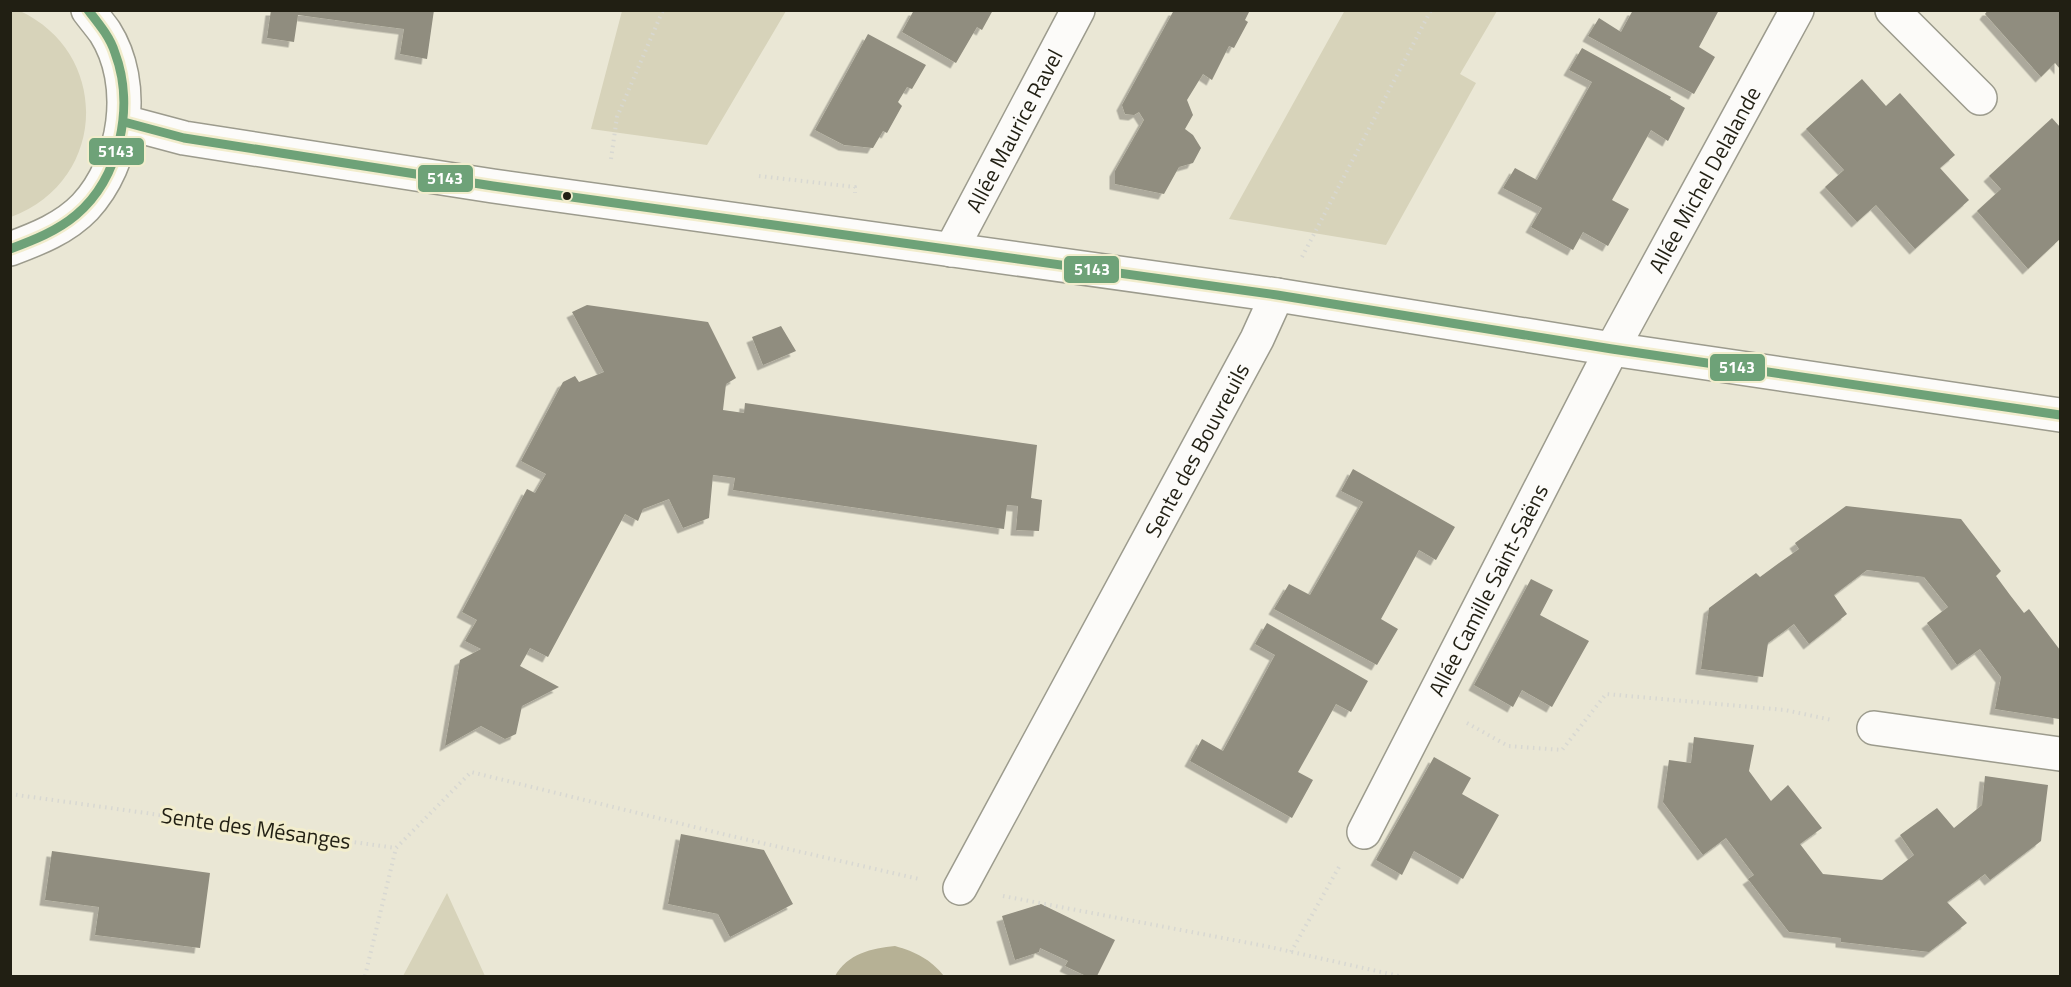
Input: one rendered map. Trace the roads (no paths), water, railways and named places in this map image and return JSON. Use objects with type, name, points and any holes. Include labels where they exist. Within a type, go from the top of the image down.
[{"type":"street","points":[[10,249],[47,236],[85,207],[111,168],[124,122],[122,76],[106,33],[88,10]]},
{"type":"street","name":"Allée Maurice Ravel","points":[[951,250],[1078,10]]},
{"type":"street","name":"Allée Michel Delalande","points":[[1612,349],[1797,10]]},
{"type":"street","points":[[1892,10],[1980,98]]},
{"type":"street","points":[[124,122],[184,138],[470,182],[1277,295],[1612,349],[2061,415]]},
{"type":"street","name":"Sente des Bouvreuils","points":[[960,888],[1257,339],[1277,295]]},
{"type":"street","name":"Allée Camille Saint-Saëns","points":[[1364,832],[1612,349]]},
{"type":"street","points":[[1874,728],[2061,754]]}]
